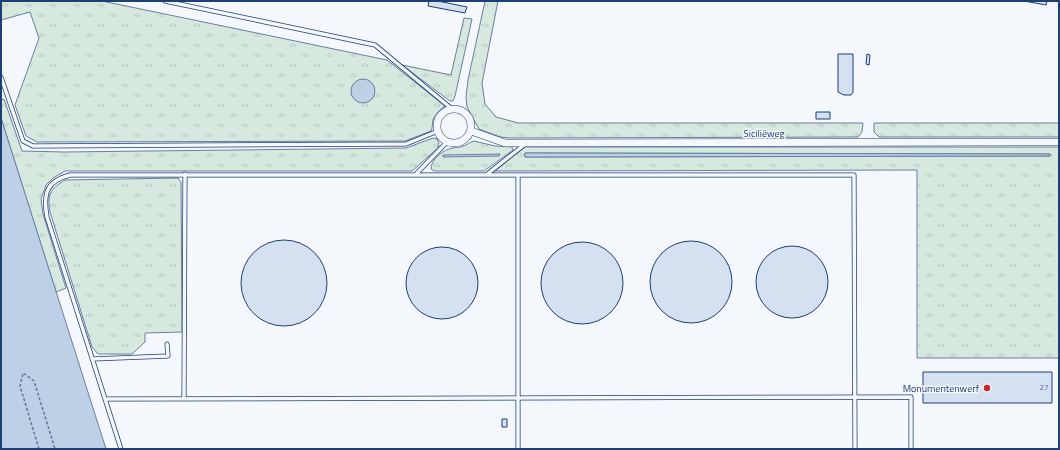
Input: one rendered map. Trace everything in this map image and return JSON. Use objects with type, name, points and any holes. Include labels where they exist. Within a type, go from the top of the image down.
[{"type":"street","points":[[452,109],[458,109],[468,115],[471,120],[471,131],[462,142],[447,142],[438,131],[438,121],[443,113],[452,109]]},
{"type":"street","name":"Siciliëweg","points":[[471,131],[505,143],[1059,142]]},
{"type":"lane","points":[[165,1],[375,45],[452,109]]},
{"type":"lane","points":[[1,77],[23,141],[33,146],[406,144],[438,131]]},
{"type":"lane","points":[[416,174],[447,142]]},
{"type":"lane","points":[[486,175],[526,143]]},
{"type":"lane","points":[[184,399],[185,174]]},
{"type":"lane","points":[[121,449],[47,217],[45,204],[46,192],[52,183],[60,177],[70,175],[185,174],[854,175],[855,449]]},
{"type":"lane","points":[[518,175],[518,449]]},
{"type":"lane","points":[[92,359],[168,356],[167,344]]},
{"type":"lane","points":[[105,399],[911,397],[911,449]]},
{"type":"path","points":[[39,449],[20,386],[23,373],[34,381],[55,449]]},
{"type":"green space","points":[[1,1],[102,1],[387,60],[445,106],[434,118],[431,131],[405,141],[37,142],[26,136],[15,105],[39,38],[30,12],[1,20]]},
{"type":"green space","points":[[485,1],[498,1],[482,83],[485,104],[496,117],[518,123],[863,123],[862,132],[858,137],[500,137],[479,129],[467,107],[466,97],[468,80]]},
{"type":"green space","points":[[464,18],[472,19],[455,96],[453,101],[450,101],[402,65],[451,75]]},
{"type":"green space","points":[[4,99],[22,151],[64,152],[406,148],[433,138],[437,139],[439,143],[438,148],[412,171],[65,171],[53,178],[46,185],[41,199],[43,214],[66,288],[56,292],[1,118],[1,100]]},
{"type":"green space","points":[[874,123],[1059,123],[1059,137],[879,137],[874,132]]},
{"type":"green space","points":[[474,141],[495,146],[512,147],[513,150],[484,171],[434,171],[431,169],[433,162],[442,152],[449,149],[462,147]]},
{"type":"green space","points":[[525,147],[1059,147],[1059,358],[917,358],[917,170],[495,171]],"holes":[[[525,153],[1050,154],[1050,156],[525,157]]]},
{"type":"green space","points":[[178,178],[181,182],[182,332],[145,333],[145,342],[132,354],[98,354],[92,347],[50,212],[49,197],[56,186],[65,180]]},
{"type":"water","points":[[363,79],[372,82],[375,91],[372,100],[363,103],[354,100],[351,91],[354,82]]},
{"type":"water","points":[[1,118],[106,449],[1,449]]},
{"type":"water","points":[[525,153],[1050,154],[1050,156],[525,157]]},
{"type":"water","points":[[500,154],[499,156],[443,157],[443,155]]},
{"type":"building","points":[[429,1],[438,1],[467,7],[465,13],[428,6]]},
{"type":"building","points":[[1024,1],[1047,1],[1046,5]]},
{"type":"building","points":[[838,54],[853,54],[853,92],[851,95],[844,95],[838,92]]},
{"type":"building","points":[[867,54],[870,55],[869,65],[866,64]]},
{"type":"building","points":[[816,112],[830,112],[830,119],[816,119]]},
{"type":"building","points":[[284,240],[300,244],[314,253],[323,267],[327,283],[323,299],[314,313],[300,322],[284,326],[268,322],[254,313],[245,299],[241,283],[245,267],[254,253],[268,244]]},
{"type":"building","points":[[691,241],[707,244],[720,253],[729,266],[732,282],[729,298],[720,311],[707,320],[691,323],[675,320],[662,311],[653,298],[650,282],[653,266],[662,253],[675,244]]},
{"type":"building","points":[[582,242],[598,245],[611,254],[620,267],[623,283],[620,299],[611,312],[598,321],[582,324],[566,321],[553,312],[544,299],[541,283],[544,267],[553,254],[566,245]]},
{"type":"building","points":[[792,246],[812,252],[822,262],[828,282],[822,302],[812,312],[792,318],[772,312],[762,302],[756,282],[762,262],[772,252]]},
{"type":"building","points":[[442,247],[462,253],[472,263],[478,283],[472,303],[462,313],[442,319],[422,313],[412,303],[406,283],[412,263],[422,253]]},
{"type":"building","name":"Monumentenwerf","points":[[923,372],[1052,372],[1052,403],[923,403]]},
{"type":"building","points":[[502,419],[507,419],[507,427],[502,427]]},
{"type":"place","name":"Monumentenwerf","points":[[987,388]]}]
